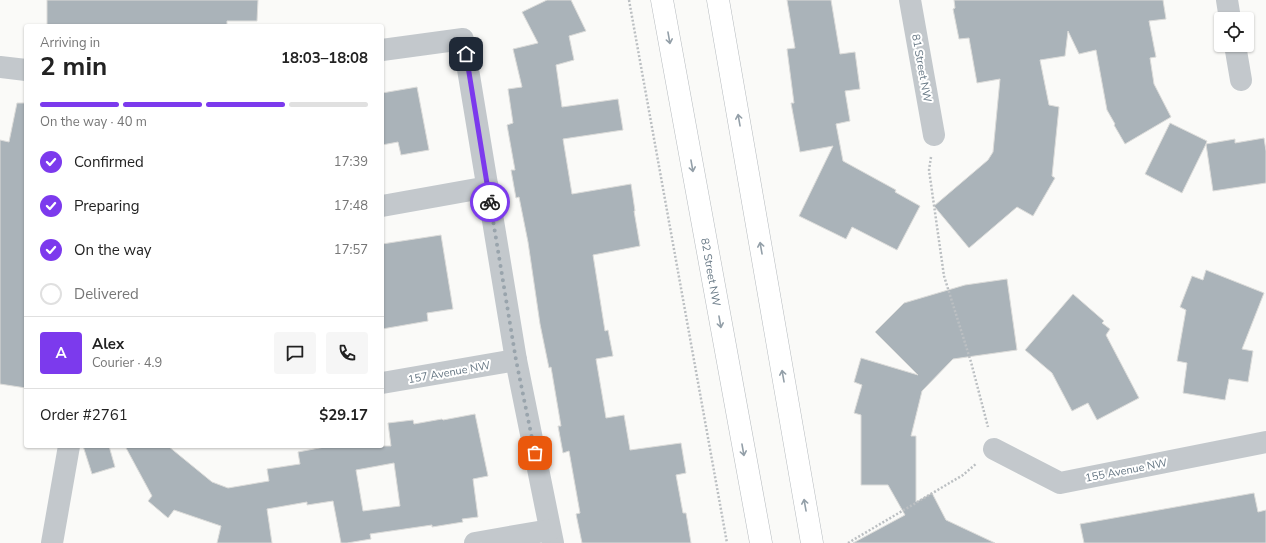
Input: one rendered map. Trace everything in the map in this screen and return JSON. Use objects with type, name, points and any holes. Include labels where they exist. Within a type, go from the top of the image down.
[{"type":"main road","name":"82 Street NW","points":[[662,0],[760,543]]},
{"type":"main road","points":[[718,0],[812,543]]},
{"type":"main road","points":[[756,520],[756,543]]},
{"type":"street","name":"81 Street NW","points":[[910,0],[934,135]]},
{"type":"street","points":[[1227,0],[1229,12]]},
{"type":"street","points":[[384,50],[463,39],[516,360],[551,537],[475,543]]},
{"type":"street","points":[[1236,52],[1241,80]]},
{"type":"street","points":[[0,67],[24,70]]},
{"type":"street","points":[[384,206],[488,187]]},
{"type":"street","name":"157 Avenue NW","points":[[384,383],[516,360]]},
{"type":"street","name":"155 Avenue NW","points":[[994,449],[1060,483],[1266,442]]},
{"type":"street","points":[[52,543],[69,448]]},
{"type":"path","points":[[630,0],[727,543]]},
{"type":"path","points":[[848,543],[963,475],[994,449],[971,362],[944,276],[929,170],[934,135]]},
{"type":"building","points":[[47,0],[258,0],[257,21],[227,21],[227,24],[47,24]]},
{"type":"building","points":[[547,0],[571,0],[586,31],[569,36],[574,60],[556,65],[562,107],[618,99],[623,130],[563,139],[572,194],[631,184],[640,246],[593,255],[605,331],[608,330],[613,356],[596,359],[606,418],[624,415],[630,450],[681,443],[686,473],[676,475],[683,513],[686,513],[691,543],[582,543],[576,514],[580,513],[569,451],[563,453],[558,426],[561,426],[551,367],[549,368],[540,324],[528,242],[519,197],[516,198],[511,170],[515,170],[507,125],[513,123],[508,89],[522,87],[513,49],[538,43],[522,12]]},
{"type":"building","points":[[787,0],[831,0],[840,54],[855,52],[860,89],[845,91],[850,121],[836,124],[843,161],[896,190],[895,192],[920,206],[897,250],[852,227],[846,239],[799,216],[833,146],[800,152],[791,103],[794,103],[787,49],[795,48]]},
{"type":"building","points":[[954,0],[1163,0],[1166,19],[1149,21],[1156,57],[1150,58],[1154,84],[1171,117],[1125,144],[1107,110],[1096,50],[1079,54],[1068,31],[1065,56],[1040,60],[1049,105],[1059,107],[1052,176],[1055,178],[1033,216],[1017,207],[969,248],[934,206],[988,160],[993,152],[1000,79],[977,83],[969,38],[959,39],[953,9],[955,8]]},
{"type":"building","points":[[417,87],[429,150],[401,155],[398,142],[384,145],[384,93]]},
{"type":"building","points":[[17,103],[24,103],[24,388],[0,384],[0,140],[9,142]]},
{"type":"building","points":[[1170,123],[1207,141],[1182,193],[1145,174]]},
{"type":"building","points":[[1264,138],[1266,151],[1266,183],[1213,191],[1206,144],[1235,139],[1235,143]]},
{"type":"building","points":[[441,235],[453,309],[427,313],[428,321],[384,329],[384,244]]},
{"type":"building","points":[[1206,270],[1264,293],[1242,349],[1253,351],[1248,382],[1229,379],[1225,400],[1183,393],[1187,363],[1177,361],[1186,310],[1180,307],[1192,276],[1203,280]]},
{"type":"building","points":[[1007,279],[1017,350],[953,359],[922,391],[911,436],[916,436],[916,502],[932,493],[946,520],[995,543],[853,543],[905,515],[888,485],[861,485],[861,415],[854,413],[862,385],[854,382],[861,358],[918,375],[875,332],[904,303],[965,285]]},
{"type":"building","points":[[1073,294],[1104,321],[1102,323],[1110,329],[1106,335],[1139,398],[1097,420],[1088,403],[1072,411],[1052,373],[1025,350]]},
{"type":"building","points":[[475,414],[488,476],[473,479],[478,517],[462,519],[463,522],[432,527],[432,525],[370,534],[371,539],[347,543],[341,543],[333,501],[307,505],[307,502],[267,509],[272,543],[217,543],[221,526],[174,510],[168,518],[148,501],[152,496],[126,448],[170,448],[212,482],[228,488],[269,481],[267,469],[300,464],[298,452],[319,448],[384,448],[384,446],[391,446],[388,423],[413,420],[414,424]],"holes":[[[394,463],[400,506],[363,511],[356,470]]]},
{"type":"building","points":[[84,448],[110,448],[115,467],[92,474]]},
{"type":"building","points":[[1254,493],[1258,512],[1266,510],[1266,543],[1084,543],[1080,524]]},
{"type":"way so far","points":[[490,202],[516,360],[535,453]]},
{"type":"route","points":[[466,54],[490,202]]}]
